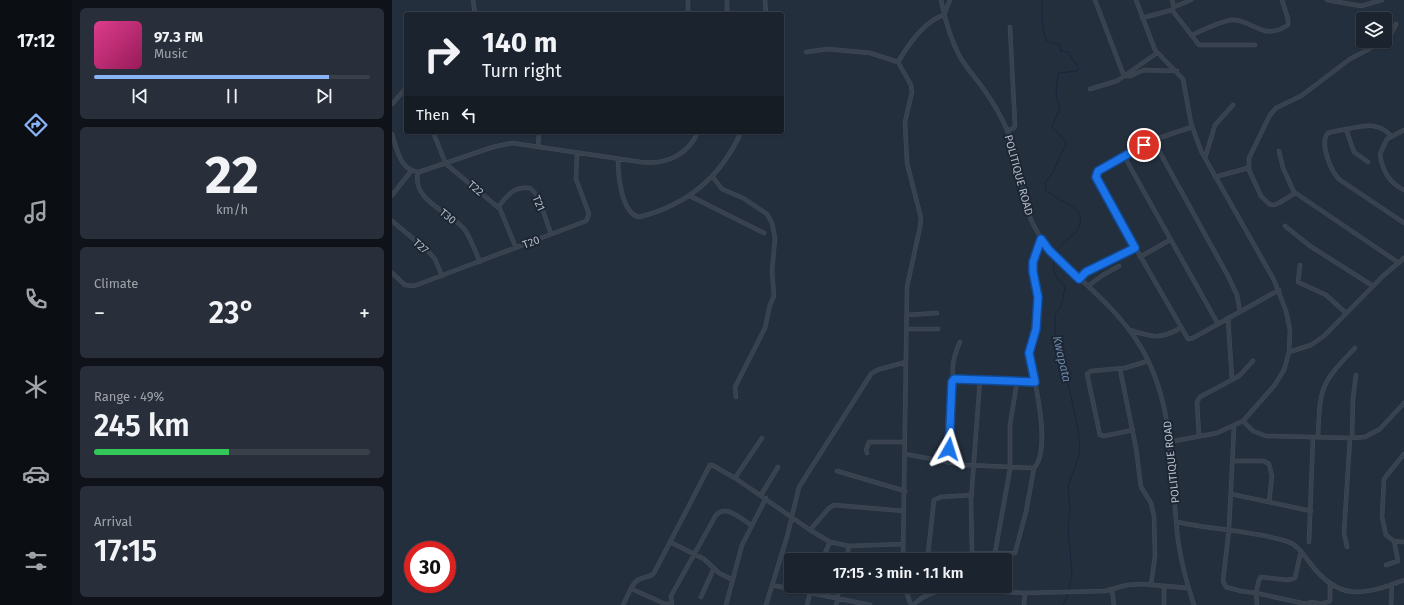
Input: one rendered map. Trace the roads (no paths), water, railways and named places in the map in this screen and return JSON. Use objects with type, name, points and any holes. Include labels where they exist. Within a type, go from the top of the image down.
[{"type":"street","points":[[473,0],[475,12]]},
{"type":"street","points":[[688,0],[688,12]]},
{"type":"street","points":[[727,0],[727,12]]},
{"type":"street","points":[[765,0],[766,12]]},
{"type":"street","name":"POLITIQUE ROAD","points":[[941,0],[944,15],[961,58],[988,94],[1007,131],[1017,160],[1026,204],[1034,226],[1041,239],[1060,261],[1119,316],[1148,361],[1163,401],[1170,442],[1178,540],[1188,588],[1194,605]]},
{"type":"street","points":[[898,62],[920,32],[934,20],[944,15],[950,0]]},
{"type":"street","points":[[1095,0],[1124,76]]},
{"type":"street","points":[[1136,0],[1149,40],[1157,53],[1177,71],[1185,84],[1192,127],[1205,158],[1278,290],[1288,318],[1289,352],[1284,370],[1277,382],[1243,421],[1234,427],[1217,433],[1170,442]]},
{"type":"street","points":[[1172,0],[1173,9],[1199,45],[1255,46]]},
{"type":"street","points":[[1142,18],[1173,9],[1190,0]]},
{"type":"street","points":[[1191,35],[1232,20],[1265,31],[1284,27],[1288,25],[1288,19],[1282,0]]},
{"type":"street","points":[[1327,0],[1361,6],[1382,0]]},
{"type":"street","points":[[1392,32],[1396,24]]},
{"type":"street","points":[[1007,131],[1015,126],[1010,27]]},
{"type":"street","points":[[1295,193],[1274,205],[1269,204],[1262,196],[1248,168],[1248,161],[1255,144],[1274,109],[1297,98],[1350,59],[1371,48]]},
{"type":"street","points":[[806,52],[828,49],[870,53],[898,62],[912,85],[912,92],[905,122],[907,163],[920,218],[920,227],[907,284],[903,553]]},
{"type":"street","points":[[1090,90],[1113,83],[1157,53]]},
{"type":"street","points":[[1124,76],[1130,76],[1144,70],[1177,71]]},
{"type":"street","points":[[392,103],[404,90]]},
{"type":"street","points":[[1205,158],[1215,125],[1233,105]]},
{"type":"street","points":[[1391,136],[1377,126],[1366,125],[1328,133],[1326,136],[1327,157],[1332,172],[1340,180],[1404,223]]},
{"type":"street","points":[[1192,127],[1153,140],[1098,171],[1096,177],[1184,336],[1189,339],[1278,290]]},
{"type":"street","points":[[1346,130],[1355,154],[1368,162]]},
{"type":"street","points":[[1404,130],[1391,136],[1382,147],[1381,158],[1391,181],[1404,190]]},
{"type":"street","points":[[392,134],[401,161],[412,170],[423,172],[506,143],[650,163],[673,158],[689,147],[697,134]]},
{"type":"street","name":"T22","points":[[434,134],[446,164],[498,207],[516,248]]},
{"type":"street","points":[[538,147],[539,134]]},
{"type":"street","points":[[618,159],[620,186],[625,202],[636,216],[645,215],[690,196],[712,176],[727,159],[740,134]]},
{"type":"street","points":[[1153,140],[1228,276],[1237,295],[1240,312]]},
{"type":"street","points":[[1279,151],[1282,168],[1295,193],[1399,263]]},
{"type":"street","name":"T20","points":[[392,273],[409,286],[414,286],[584,222],[590,217],[576,179],[577,153]]},
{"type":"street","points":[[1124,156],[1218,324]]},
{"type":"street","points":[[1215,177],[1248,168]]},
{"type":"street","points":[[392,195],[412,170]]},
{"type":"street","name":"T30","points":[[418,172],[417,181],[422,194],[464,230],[480,262]]},
{"type":"street","points":[[712,176],[722,189],[743,198],[767,214],[772,223],[775,238],[772,271],[774,296],[770,305],[765,328],[735,387],[736,396]]},
{"type":"street","name":"T21","points":[[498,207],[513,190],[520,187],[530,188],[537,193],[551,234]]},
{"type":"street","points":[[690,196],[764,232]]},
{"type":"street","name":"T27","points":[[392,221],[428,251],[435,259],[442,276]]},
{"type":"street","points":[[1284,226],[1310,246],[1373,286]]},
{"type":"street","points":[[1012,554],[1016,552],[1034,468],[1038,461],[1042,431],[1041,416],[1029,353],[1036,329],[1038,297],[1033,272],[1033,262],[1041,239]]},
{"type":"street","points":[[1140,257],[1170,240]]},
{"type":"street","points":[[1079,279],[1086,272],[1135,248]]},
{"type":"street","points":[[1289,352],[1316,342],[1328,333],[1373,286],[1404,258]]},
{"type":"street","points":[[1300,265],[1298,282],[1326,295],[1346,313]]},
{"type":"street","points":[[1088,286],[1103,275],[1120,266]]},
{"type":"street","points":[[907,315],[938,313]]},
{"type":"street","points":[[1228,318],[1232,380]]},
{"type":"street","points":[[1129,330],[1144,335],[1164,336],[1180,328]]},
{"type":"street","points":[[907,329],[938,329]]},
{"type":"street","points":[[948,462],[952,422],[952,382],[954,379],[954,361],[960,342]]},
{"type":"street","points":[[1318,437],[1320,403],[1325,382],[1355,348]]},
{"type":"street","points":[[1133,430],[1104,436],[1100,435],[1087,379],[1087,373],[1091,371],[1120,369],[1148,361]]},
{"type":"street","points":[[1199,436],[1198,399],[1204,394],[1239,376],[1253,361]]},
{"type":"street","points":[[766,605],[793,517],[799,487],[871,374],[877,370],[906,362]]},
{"type":"street","points":[[1120,369],[1133,430],[1141,487],[1149,498],[1154,516],[1155,556],[1151,585]]},
{"type":"street","points":[[1347,547],[1344,533],[1353,398],[1356,375]]},
{"type":"street","points":[[954,379],[1035,382]]},
{"type":"street","points":[[972,553],[972,495],[980,380]]},
{"type":"street","points":[[995,553],[1010,469],[1010,425],[1018,382]]},
{"type":"street","points":[[1243,421],[1252,431],[1260,434],[1313,437],[1365,437],[1377,432],[1404,403]]},
{"type":"street","points":[[1234,427],[1229,529],[1223,580],[1224,585],[1233,590],[1256,593],[1303,604],[1312,602],[1321,604],[1330,601],[1330,584]]},
{"type":"street","points":[[1309,542],[1313,437]]},
{"type":"street","points":[[735,478],[762,438]]},
{"type":"street","points":[[867,453],[866,450],[869,442],[905,442]]},
{"type":"street","points":[[904,454],[974,466],[1010,469],[1034,468]]},
{"type":"street","points":[[1404,454],[1385,476],[1382,488],[1383,528],[1386,535],[1394,541],[1404,542]]},
{"type":"street","points":[[1232,461],[1264,461],[1269,464],[1272,476],[1270,502]]},
{"type":"street","points":[[623,605],[637,580],[648,578],[654,574],[708,467],[712,465],[766,498],[810,530],[830,542],[849,546],[903,544]]},
{"type":"street","points":[[760,495],[778,467]]},
{"type":"street","points":[[837,471],[905,491]]},
{"type":"street","points":[[1231,494],[1311,511]]},
{"type":"street","points":[[928,553],[934,500],[941,497],[972,495]]},
{"type":"street","points":[[726,605],[731,579],[745,537],[766,498]]},
{"type":"street","points":[[810,530],[829,508],[834,505],[904,511]]},
{"type":"street","points":[[632,589],[665,604],[671,604],[671,596],[716,515],[721,511],[728,511],[751,526]]},
{"type":"street","points":[[1177,522],[1229,529],[1286,541],[1301,551],[1319,574],[1330,584],[1343,591],[1357,593],[1404,580]]},
{"type":"street","points":[[1386,566],[1398,560],[1394,541]]},
{"type":"street","points":[[670,542],[709,563],[731,579]]},
{"type":"street","points":[[825,553],[830,542]]},
{"type":"street","points":[[848,553],[849,546]]},
{"type":"street","points":[[1258,605],[1256,593],[1261,577],[1294,580],[1301,551]]},
{"type":"street","points":[[701,597],[714,568]]},
{"type":"street","points":[[1391,605],[1392,584]]},
{"type":"street","points":[[772,585],[784,587]]},
{"type":"street","points":[[1012,591],[1025,593],[1112,590],[1127,585],[1188,588]]},
{"type":"street","points":[[1164,587],[1164,605]]},
{"type":"street","points":[[1112,590],[1114,605]]},
{"type":"street","points":[[807,605],[810,593]]},
{"type":"street","points":[[816,593],[870,605]]},
{"type":"street","points":[[836,605],[839,593]]},
{"type":"street","points":[[907,593],[912,605],[932,593]]},
{"type":"street","points":[[1024,605],[1025,593]]},
{"type":"waterway","name":"Kwapata","points":[[1042,0],[1044,34],[1047,41],[1060,44],[1061,51],[1068,52],[1079,69],[1077,71],[1058,73],[1056,95],[1060,108],[1052,126],[1066,144],[1053,172],[1045,183],[1046,192],[1051,193],[1060,200],[1073,206],[1079,214],[1080,223],[1074,234],[1061,245],[1056,255]]},
{"type":"waterway","name":"Kwapata","points":[[1055,258],[1053,267],[1055,274],[1065,287],[1062,304],[1055,315],[1055,338],[1059,355],[1065,369],[1078,429],[1080,449],[1068,486],[1070,510],[1068,527],[1072,572],[1069,591]]},
{"type":"waterway","name":"Kwapata","points":[[1063,605],[1068,594]]}]
